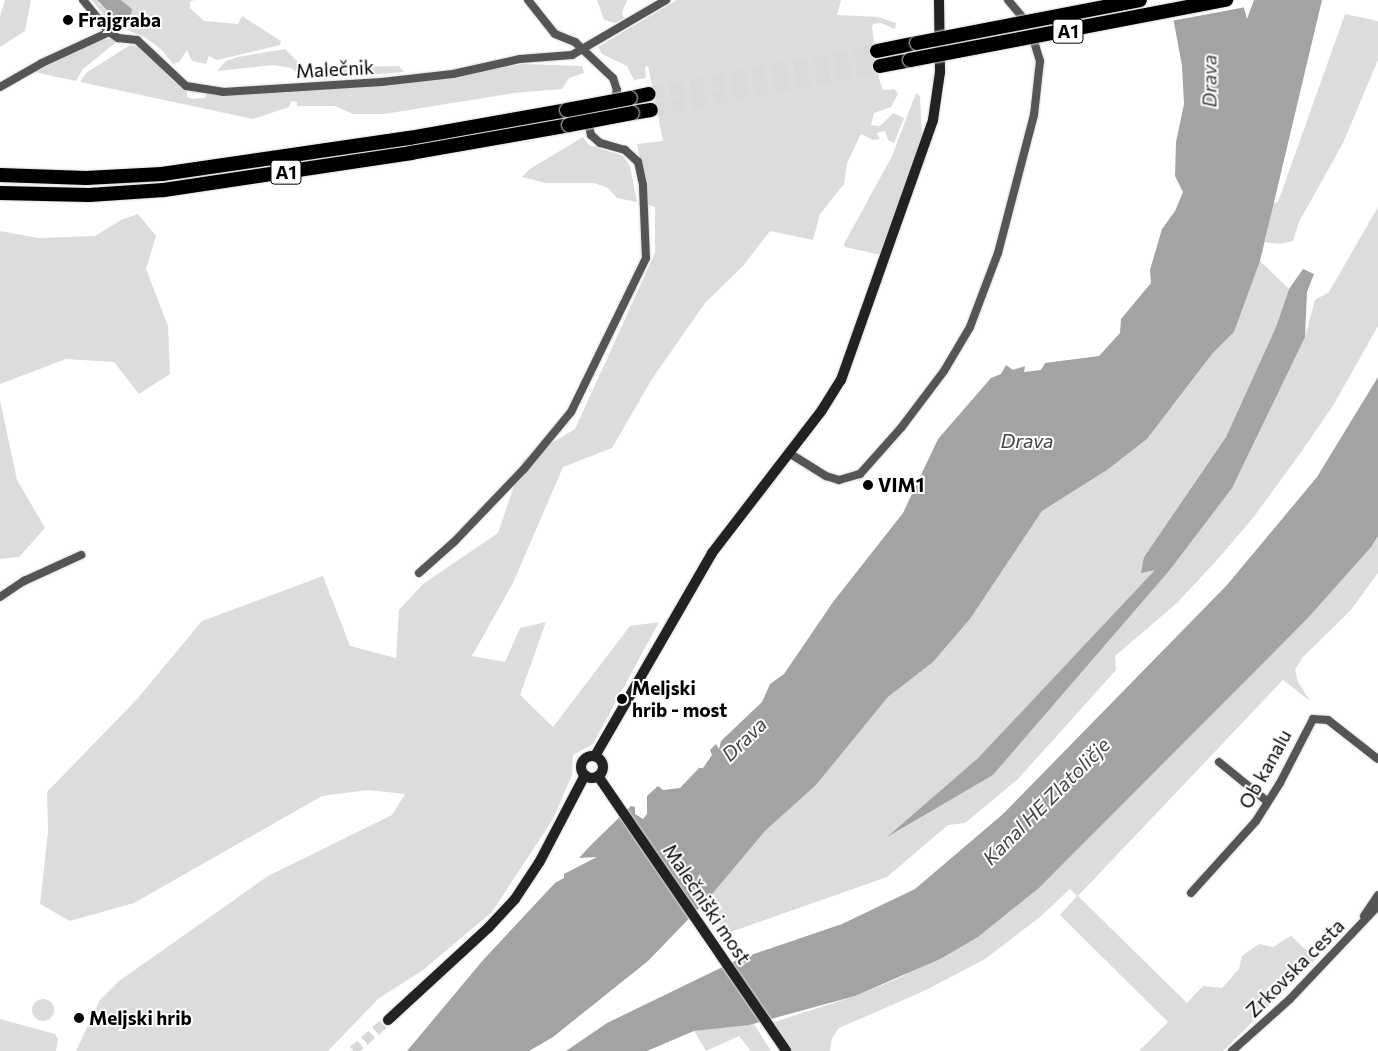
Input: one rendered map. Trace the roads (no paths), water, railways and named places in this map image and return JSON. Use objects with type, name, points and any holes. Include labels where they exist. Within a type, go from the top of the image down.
[{"type":"highway","name":"A1","points":[[877,51],[1140,0]]},
{"type":"highway","name":"A1","points":[[880,66],[1226,0]]},
{"type":"highway","name":"A1","points":[[2,175],[86,178],[162,174],[410,138],[649,94]]},
{"type":"highway","name":"A1","points":[[0,193],[89,196],[164,190],[411,153],[651,110]]},
{"type":"street","points":[[0,87],[42,63],[109,32],[84,0]]},
{"type":"street","points":[[419,573],[454,542],[524,469],[571,412],[646,258],[643,185],[638,162],[625,150],[595,140],[586,120],[590,110],[612,104],[617,90],[613,78],[596,60],[581,50],[575,42],[555,34],[528,0]]},
{"type":"street","name":"Malečnik","points":[[109,32],[118,38],[137,40],[186,86],[210,92],[382,82],[453,74],[520,58],[553,58],[581,50],[666,0]]},
{"type":"street","points":[[595,756],[602,766],[598,776],[585,774],[581,768],[583,761],[595,756],[688,590],[739,515],[789,453],[841,380],[921,162],[938,90],[939,0]]},
{"type":"street","points":[[789,453],[826,476],[839,480],[860,474],[906,421],[944,371],[970,327],[998,253],[1040,88],[1040,60],[1030,28],[1016,6],[1008,0]]},
{"type":"street","points":[[0,597],[24,581],[57,569],[81,555]]},
{"type":"street","name":"Ob kanalu","points":[[1191,893],[1256,821],[1313,719],[1328,720],[1378,759]]},
{"type":"street","points":[[1219,762],[1268,802]]},
{"type":"street","points":[[388,1020],[489,927],[515,899],[540,861],[585,774]]},
{"type":"street","name":"Malečniški most","points":[[598,776],[783,1047]]},
{"type":"street","points":[[1356,931],[1378,895]]},
{"type":"street","name":"Zrkovska cesta","points":[[1232,1051],[1290,999],[1378,906]]},
{"type":"water","points":[[97,0],[121,0],[132,9],[131,14],[125,19],[114,17]]},
{"type":"water","name":"Drava","points":[[1242,0],[1247,19],[1254,0],[1322,0],[1260,261],[1234,332],[1212,354],[1147,439],[1107,470],[1042,511],[970,619],[933,662],[888,697],[816,785],[765,831],[708,899],[648,961],[553,1037],[529,1051],[407,1051],[484,959],[555,883],[564,878],[564,874],[597,857],[579,858],[590,846],[631,806],[635,807],[635,814],[643,819],[647,814],[647,796],[658,786],[663,790],[680,788],[699,768],[703,768],[712,755],[710,750],[716,744],[719,749],[721,741],[762,702],[770,684],[784,674],[833,602],[903,513],[938,439],[991,378],[1001,374],[1006,365],[1013,370],[1025,366],[1024,372],[1041,370],[1045,363],[1099,356],[1120,333],[1121,319],[1151,283],[1150,270],[1162,229],[1175,211],[1183,192],[1175,176],[1176,142],[1184,104],[1182,66],[1172,12]]},
{"type":"water","points":[[1303,269],[1314,274],[1307,292],[1305,337],[1232,488],[1169,571],[993,775],[887,837],[978,758],[1155,570],[1141,573],[1144,557],[1226,437],[1276,327],[1289,289]]},
{"type":"water","name":"Kanal HE Zlatoličje","points":[[1378,377],[1378,536],[1371,547],[1307,619],[1039,888],[978,937],[940,959],[855,996],[749,1025],[694,1031],[647,1051],[566,1051],[607,1023],[739,959],[842,924],[915,889],[1003,814],[1227,585],[1317,477]]},
{"type":"tunnel","points":[[649,94],[877,51]]},
{"type":"tunnel","points":[[651,110],[880,66]]},
{"type":"tunnel","points":[[353,1051],[388,1020]]},
{"type":"place","name":"Frajgraba","points":[[68,20]]},
{"type":"place","name":"VIM1","points":[[868,485]]},
{"type":"place","name":"Meljski hrib - most","points":[[622,699]]},
{"type":"place","name":"Meljski hrib","points":[[79,1018]]}]
